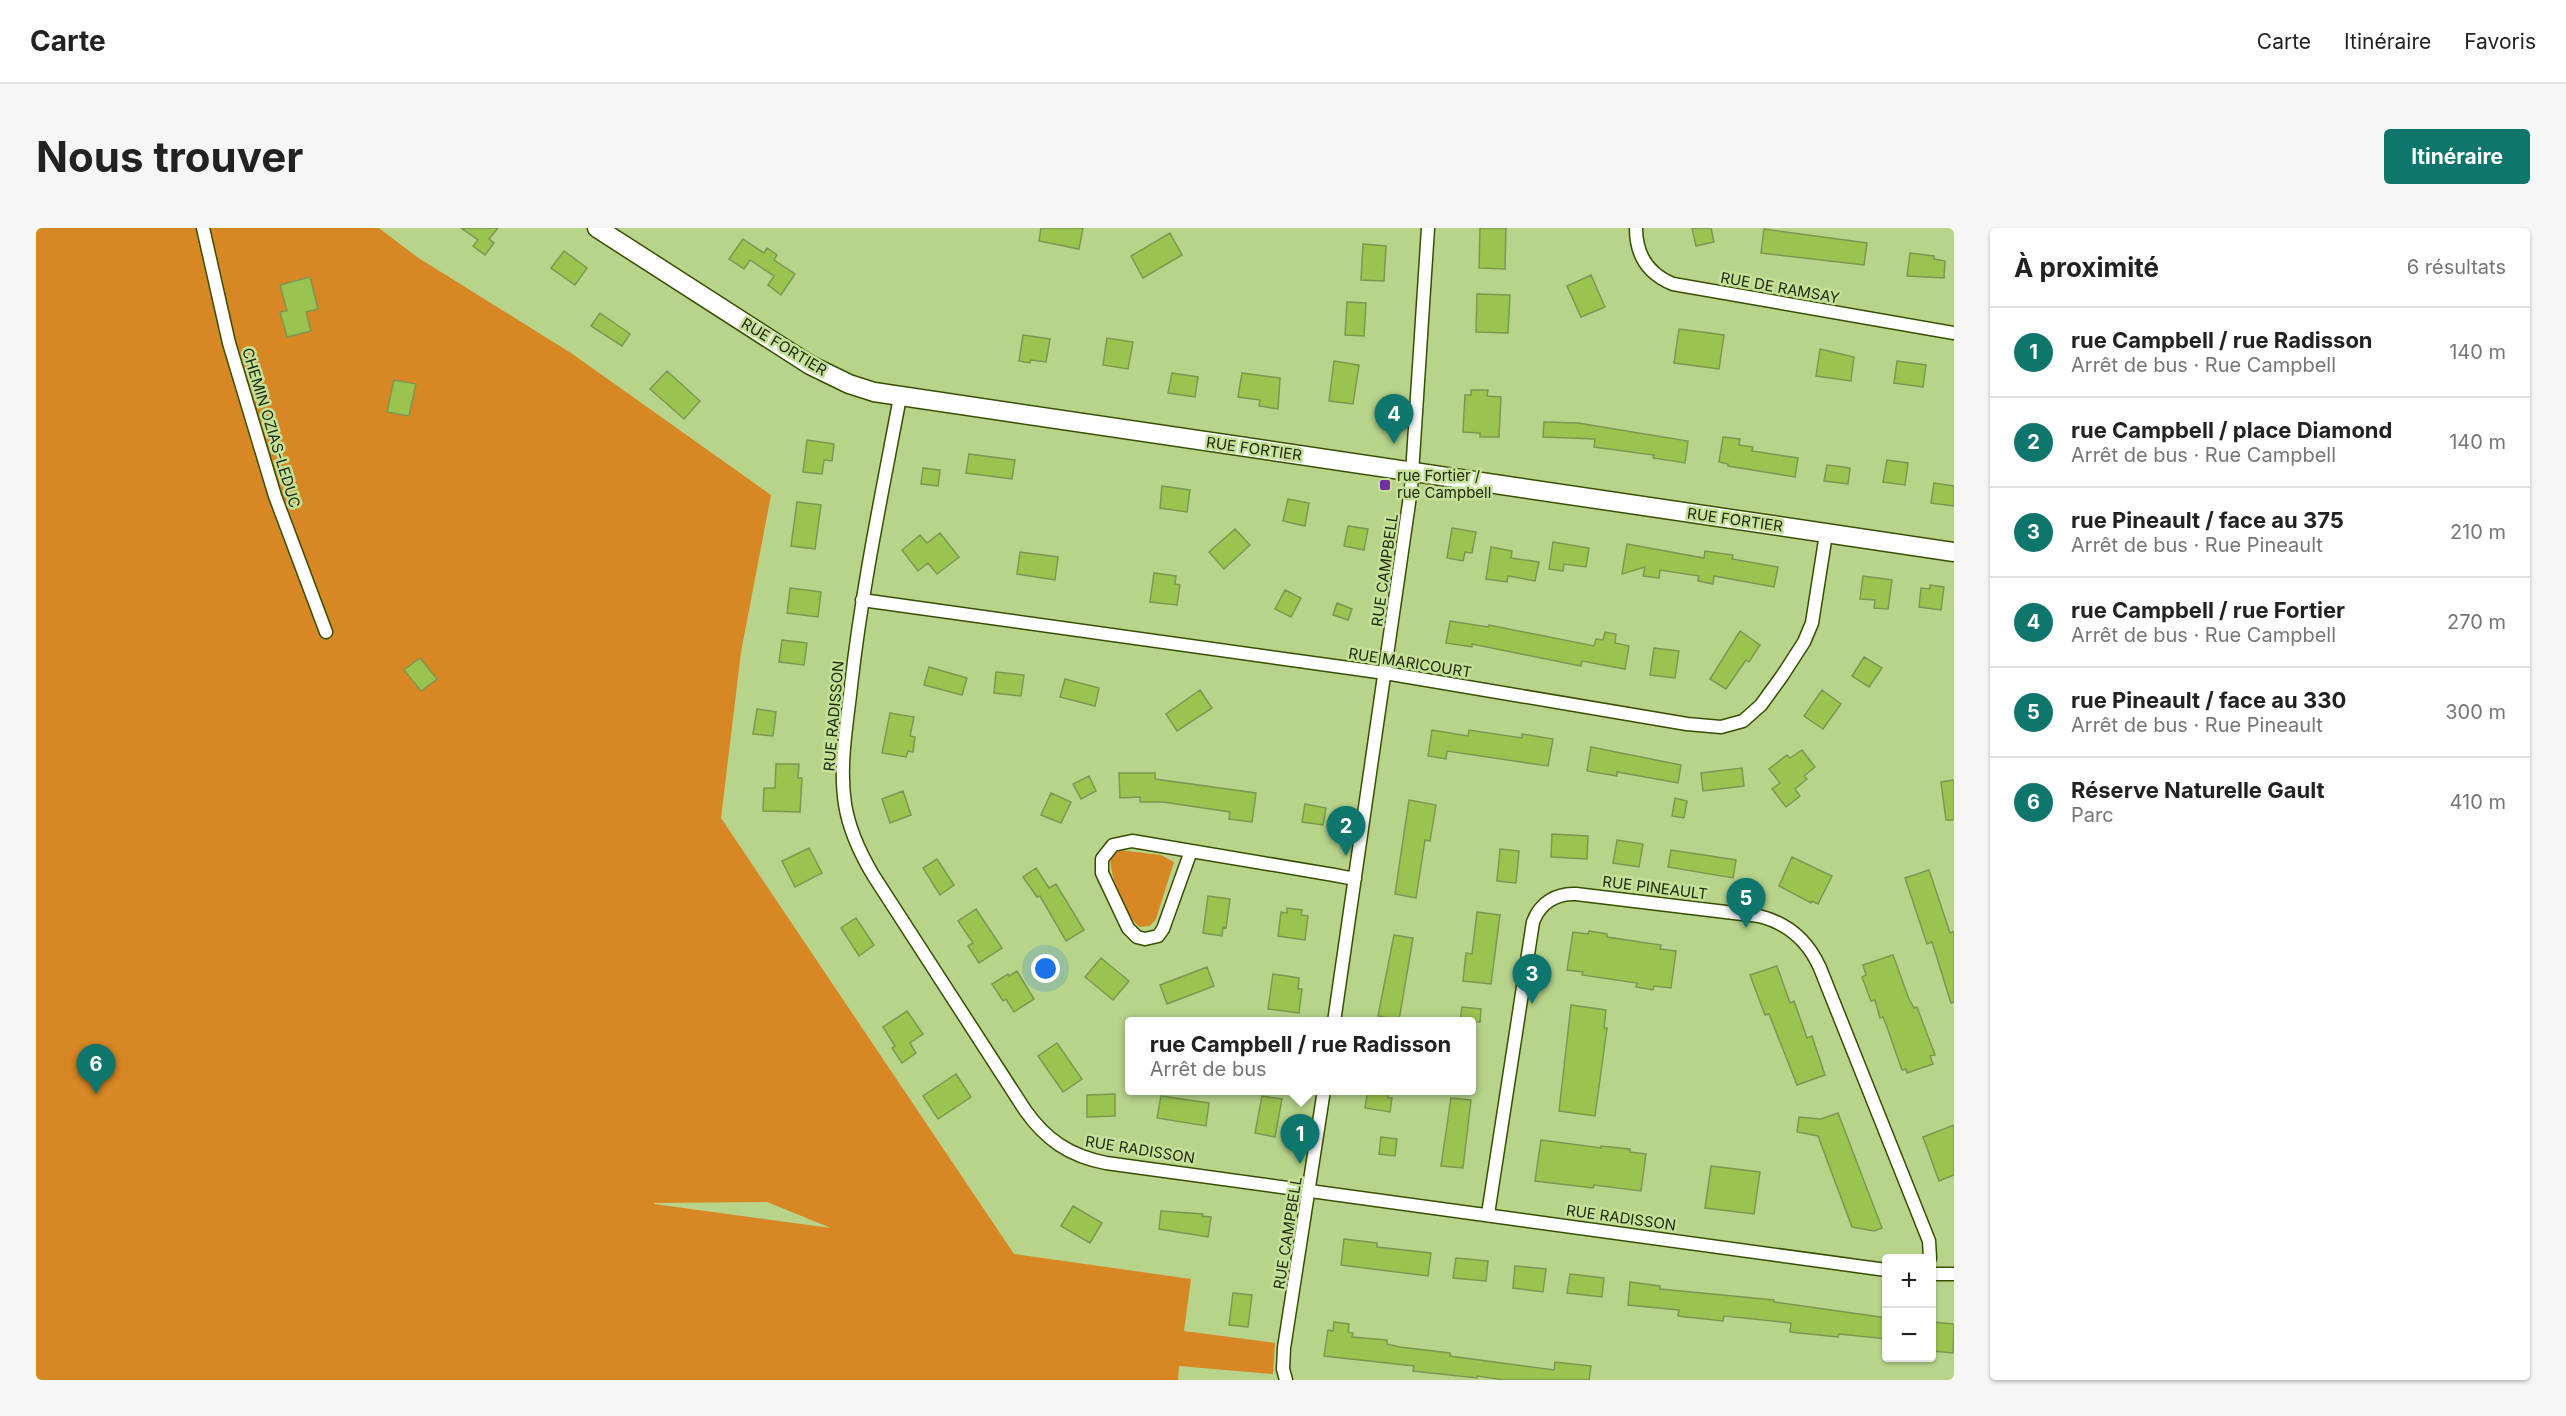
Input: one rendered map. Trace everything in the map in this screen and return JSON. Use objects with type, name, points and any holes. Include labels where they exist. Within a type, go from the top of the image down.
[{"type":"street","name":"CHEMIN OZIAS-LEDUC","points":[[203,228],[229,343],[274,496],[326,632]]},
{"type":"street","name":"RUE FORTIER","points":[[597,228],[810,365],[849,384],[900,398],[1954,552]]},
{"type":"street","name":"RUE CAMPBELL","points":[[1335,1017],[1413,472],[1428,228]]},
{"type":"street","name":"RUE DE RAMSAY","points":[[1636,228],[1637,246],[1646,265],[1661,278],[1673,284],[1954,333]]},
{"type":"street","name":"RUE RADISSON","points":[[900,398],[862,600],[843,765],[844,802],[852,833],[873,875],[1032,1119],[1057,1145],[1075,1155],[1094,1160],[1882,1269]]},
{"type":"street","name":"RUE MARICOURT","points":[[862,600],[1385,673],[1710,727],[1731,725],[1748,717],[1761,705],[1804,642],[1814,614],[1826,534]]},
{"type":"street","points":[[1191,851],[1163,929],[1154,938],[1137,937],[1128,928],[1101,868],[1104,855],[1113,845],[1126,841],[1191,851],[1355,879]]},
{"type":"street","name":"RUE PINEAULT","points":[[1488,1214],[1533,922],[1538,910],[1547,902],[1564,894],[1576,894],[1759,916],[1782,925],[1802,940],[1820,968],[1929,1240],[1930,1254]]},
{"type":"street","name":"RUE CAMPBELL","points":[[1286,1380],[1283,1369],[1284,1348],[1323,1095]]},
{"type":"street","points":[[1936,1274],[1954,1274]]},
{"type":"shaded area","points":[[36,228],[379,228],[417,257],[571,353],[771,495],[741,652],[721,818],[1014,1254],[1191,1279],[1184,1331],[1275,1343],[1273,1374],[1179,1366],[1178,1380],[36,1380]],"holes":[[[767,1202],[831,1228],[654,1204],[654,1203]]]},
{"type":"shaded area","points":[[1119,850],[1161,855],[1174,862],[1156,919],[1150,926],[1140,927],[1135,923],[1120,896],[1111,866],[1111,859]]},
{"type":"building","points":[[461,228],[498,228],[489,239],[494,243],[485,255],[473,246],[478,240]]},
{"type":"building","points":[[1041,228],[1083,228],[1079,249],[1039,241]]},
{"type":"building","points":[[1480,228],[1506,228],[1505,269],[1479,268]]},
{"type":"building","points":[[1692,228],[1711,228],[1714,242],[1696,246]]},
{"type":"building","points":[[1764,229],[1867,243],[1864,265],[1761,253]]},
{"type":"building","points":[[1170,233],[1182,255],[1143,278],[1131,256]]},
{"type":"building","points":[[743,239],[764,253],[767,248],[777,255],[774,260],[795,274],[781,295],[768,285],[774,276],[750,260],[744,269],[729,259]]},
{"type":"building","points":[[1363,244],[1386,246],[1384,281],[1361,280]]},
{"type":"building","points":[[564,251],[587,268],[575,285],[551,268]]},
{"type":"building","points":[[1910,253],[1934,256],[1934,259],[1945,261],[1944,278],[1907,276]]},
{"type":"building","points":[[1591,275],[1605,307],[1581,317],[1567,286]]},
{"type":"building","points":[[310,277],[318,309],[306,312],[311,331],[287,337],[280,312],[287,311],[280,285]]},
{"type":"building","points":[[1477,294],[1510,295],[1508,333],[1476,332]]},
{"type":"building","points":[[1347,302],[1366,303],[1364,336],[1345,335]]},
{"type":"building","points":[[600,313],[630,334],[622,346],[591,326]]},
{"type":"building","points":[[1679,329],[1724,335],[1719,369],[1674,363]]},
{"type":"building","points":[[1023,335],[1050,339],[1046,362],[1019,361]]},
{"type":"building","points":[[1107,338],[1133,342],[1128,369],[1103,365]]},
{"type":"building","points":[[1820,349],[1854,357],[1851,381],[1816,376]]},
{"type":"building","points":[[1334,361],[1359,365],[1353,404],[1329,401]]},
{"type":"building","points":[[1897,361],[1926,365],[1923,387],[1894,383]]},
{"type":"building","points":[[667,371],[700,401],[684,419],[650,389]]},
{"type":"building","points":[[1172,373],[1198,377],[1195,397],[1168,393]]},
{"type":"building","points":[[1242,373],[1280,378],[1278,409],[1259,406],[1260,400],[1238,397]]},
{"type":"building","points":[[394,380],[416,384],[409,416],[387,412]]},
{"type":"building","points":[[1471,390],[1488,390],[1487,396],[1501,397],[1499,437],[1480,437],[1480,433],[1463,432],[1465,395],[1471,395]]},
{"type":"building","points":[[1544,422],[1578,423],[1688,441],[1685,463],[1653,458],[1654,455],[1594,447],[1595,439],[1543,437]]},
{"type":"building","points":[[1723,437],[1740,439],[1739,445],[1753,447],[1752,451],[1798,458],[1795,477],[1728,466],[1728,464],[1719,462]]},
{"type":"building","points":[[807,440],[834,444],[832,461],[824,460],[822,474],[803,472]]},
{"type":"building","points":[[969,454],[1015,460],[1012,479],[966,473]]},
{"type":"building","points":[[1887,460],[1908,463],[1905,485],[1883,482]]},
{"type":"building","points":[[1827,465],[1850,468],[1848,484],[1824,481]]},
{"type":"building","points":[[923,468],[940,470],[938,486],[921,484]]},
{"type":"building","points":[[1934,483],[1954,486],[1954,506],[1931,503]]},
{"type":"building","points":[[1162,486],[1190,490],[1187,512],[1160,508]]},
{"type":"building","points":[[1288,499],[1309,503],[1305,526],[1283,521]]},
{"type":"building","points":[[797,502],[821,505],[815,549],[791,546]]},
{"type":"building","points":[[1348,526],[1368,529],[1364,550],[1344,546]]},
{"type":"building","points":[[1452,528],[1476,532],[1472,553],[1465,552],[1463,561],[1447,558]]},
{"type":"building","points":[[1235,529],[1250,545],[1224,569],[1209,552]]},
{"type":"building","points":[[940,533],[959,557],[937,574],[928,563],[918,571],[902,550],[920,535],[927,543]]},
{"type":"building","points":[[1553,542],[1589,548],[1586,567],[1564,564],[1563,571],[1549,569]]},
{"type":"building","points":[[1627,544],[1704,558],[1705,551],[1733,555],[1732,559],[1778,567],[1774,587],[1714,576],[1713,584],[1698,581],[1699,576],[1660,570],[1659,578],[1643,576],[1645,567],[1622,574]]},
{"type":"building","points":[[1491,547],[1512,551],[1511,558],[1539,562],[1535,581],[1508,576],[1507,582],[1486,579]]},
{"type":"building","points":[[1020,552],[1058,557],[1055,580],[1017,574]]},
{"type":"building","points":[[1154,573],[1176,576],[1175,584],[1180,585],[1177,605],[1150,602]]},
{"type":"building","points":[[1863,576],[1892,580],[1888,609],[1874,608],[1875,600],[1860,599]]},
{"type":"building","points":[[1930,585],[1944,587],[1941,610],[1919,607],[1921,588],[1930,589]]},
{"type":"building","points":[[790,588],[821,592],[818,617],[787,613]]},
{"type":"building","points":[[1285,590],[1301,598],[1291,617],[1275,609]]},
{"type":"building","points":[[1337,603],[1352,609],[1348,620],[1333,615]]},
{"type":"building","points":[[1450,621],[1488,627],[1489,625],[1594,646],[1596,639],[1603,640],[1605,632],[1616,634],[1615,643],[1629,646],[1625,669],[1582,661],[1581,666],[1472,644],[1472,647],[1446,643]]},
{"type":"building","points":[[1740,631],[1760,645],[1749,662],[1746,660],[1726,689],[1710,679]]},
{"type":"building","points":[[782,640],[807,643],[804,665],[779,662]]},
{"type":"building","points":[[1654,648],[1679,651],[1675,678],[1650,675]]},
{"type":"building","points":[[1864,657],[1882,668],[1869,687],[1852,676]]},
{"type":"building","points":[[420,658],[437,679],[421,691],[404,670]]},
{"type":"building","points":[[929,667],[967,678],[962,695],[924,685]]},
{"type":"building","points":[[996,672],[1024,675],[1021,696],[994,693]]},
{"type":"building","points":[[1065,679],[1099,688],[1095,706],[1060,697]]},
{"type":"building","points":[[1200,690],[1212,708],[1177,731],[1166,714]]},
{"type":"building","points":[[1822,690],[1841,704],[1823,729],[1804,716]]},
{"type":"building","points":[[757,709],[776,712],[773,736],[753,734]]},
{"type":"building","points":[[890,713],[914,717],[910,736],[915,737],[913,752],[908,751],[906,757],[882,753]]},
{"type":"building","points":[[1432,730],[1468,736],[1469,730],[1522,738],[1522,734],[1553,739],[1548,766],[1447,751],[1446,759],[1428,756]]},
{"type":"building","points":[[1591,747],[1681,765],[1678,783],[1617,772],[1617,776],[1587,771]]},
{"type":"building","points":[[1802,750],[1815,767],[1804,776],[1807,779],[1795,789],[1800,796],[1786,807],[1772,789],[1780,783],[1769,769],[1787,755],[1790,758]]},
{"type":"building","points":[[776,764],[799,764],[798,778],[802,778],[800,812],[763,811],[764,788],[775,788]]},
{"type":"building","points":[[1742,768],[1744,786],[1703,791],[1701,773]]},
{"type":"building","points":[[1119,773],[1155,773],[1155,779],[1256,793],[1252,822],[1229,819],[1230,812],[1163,802],[1140,802],[1140,797],[1120,798]]},
{"type":"building","points":[[1089,776],[1096,791],[1081,799],[1073,784]]},
{"type":"building","points":[[1954,780],[1954,820],[1946,820],[1941,782]]},
{"type":"building","points":[[903,791],[911,815],[890,823],[882,799]]},
{"type":"building","points":[[1051,793],[1071,802],[1061,823],[1041,815]]},
{"type":"building","points":[[1675,798],[1687,801],[1684,818],[1672,816]]},
{"type":"building","points":[[1409,800],[1436,805],[1430,841],[1425,840],[1416,898],[1395,894]]},
{"type":"building","points":[[1305,804],[1326,808],[1323,825],[1302,822]]},
{"type":"building","points":[[1552,834],[1588,836],[1587,859],[1551,857]]},
{"type":"building","points":[[1617,840],[1643,844],[1639,867],[1613,863]]},
{"type":"building","points":[[809,848],[822,873],[795,887],[782,861]]},
{"type":"building","points":[[1500,849],[1519,851],[1516,883],[1497,881]]},
{"type":"building","points":[[1671,850],[1736,860],[1733,878],[1668,867]]},
{"type":"building","points":[[1792,857],[1832,876],[1818,904],[1812,901],[1811,903],[1779,886]]},
{"type":"building","points":[[937,859],[954,885],[940,895],[923,868]]},
{"type":"building","points":[[1036,868],[1049,888],[1056,884],[1084,930],[1066,941],[1040,896],[1037,897],[1023,877]]},
{"type":"building","points":[[1929,870],[1950,933],[1954,931],[1954,1002],[1951,1003],[1932,942],[1927,944],[1905,878]]},
{"type":"building","points":[[1208,896],[1230,899],[1226,928],[1223,927],[1222,936],[1203,933]]},
{"type":"building","points":[[1287,908],[1302,910],[1301,915],[1308,916],[1305,940],[1278,936],[1281,912],[1287,913]]},
{"type":"building","points":[[976,909],[1002,948],[979,963],[968,946],[973,943],[958,921]]},
{"type":"building","points":[[1477,912],[1500,915],[1491,984],[1463,981],[1466,953],[1472,954]]},
{"type":"building","points":[[856,918],[874,945],[859,956],[841,928]]},
{"type":"building","points":[[1589,931],[1607,934],[1607,937],[1661,945],[1660,949],[1676,951],[1671,988],[1654,986],[1653,990],[1636,987],[1637,983],[1582,975],[1583,972],[1567,970],[1573,932],[1588,934]]},
{"type":"building","points":[[1394,935],[1413,938],[1400,1017],[1378,1016]]},
{"type":"building","points":[[1893,955],[1909,999],[1914,1008],[1917,1007],[1935,1055],[1930,1056],[1933,1064],[1907,1073],[1906,1069],[1902,1070],[1883,1017],[1880,1018],[1875,1000],[1871,1001],[1862,977],[1866,975],[1863,965]]},
{"type":"building","points":[[1101,958],[1129,981],[1113,1000],[1085,977]]},
{"type":"building","points":[[1777,966],[1790,1003],[1794,1001],[1807,1038],[1812,1036],[1825,1075],[1797,1085],[1769,1014],[1765,1015],[1750,975]]},
{"type":"building","points":[[1207,967],[1214,986],[1167,1004],[1160,985]]},
{"type":"building","points":[[1017,971],[1034,999],[1014,1012],[1006,999],[1003,1001],[992,984]]},
{"type":"building","points":[[1273,974],[1299,978],[1298,989],[1302,989],[1299,1013],[1268,1009]]},
{"type":"building","points":[[1571,1005],[1606,1010],[1604,1028],[1607,1028],[1595,1116],[1559,1111]]},
{"type":"building","points":[[1462,1007],[1481,1009],[1480,1022],[1476,1022],[1476,1017],[1461,1017]]},
{"type":"building","points":[[907,1011],[923,1034],[910,1043],[916,1053],[902,1063],[892,1048],[895,1046],[883,1027]]},
{"type":"building","points":[[1057,1043],[1082,1079],[1063,1092],[1038,1056]]},
{"type":"building","points":[[956,1074],[971,1097],[938,1119],[923,1096]]},
{"type":"building","points":[[1115,1094],[1115,1116],[1087,1117],[1087,1095]]},
{"type":"building","points":[[1367,1095],[1388,1095],[1388,1098],[1392,1098],[1390,1112],[1365,1108]]},
{"type":"building","points":[[1161,1096],[1209,1103],[1206,1126],[1157,1118]]},
{"type":"building","points":[[1262,1096],[1282,1099],[1275,1137],[1255,1133]]},
{"type":"building","points":[[1451,1098],[1471,1100],[1463,1168],[1441,1166]]},
{"type":"building","points":[[1838,1113],[1882,1228],[1874,1231],[1852,1227],[1818,1136],[1797,1132],[1799,1117],[1821,1119]]},
{"type":"building","points":[[1954,1125],[1954,1175],[1939,1181],[1923,1137]]},
{"type":"building","points":[[1381,1137],[1397,1139],[1395,1156],[1379,1154]]},
{"type":"building","points":[[1541,1140],[1601,1148],[1601,1146],[1630,1149],[1630,1152],[1646,1154],[1641,1191],[1535,1181]]},
{"type":"building","points":[[1711,1166],[1760,1172],[1754,1214],[1705,1208]]},
{"type":"building","points":[[1073,1206],[1102,1223],[1090,1243],[1061,1226]]},
{"type":"building","points":[[1161,1211],[1203,1214],[1202,1216],[1211,1217],[1208,1237],[1159,1229]]},
{"type":"building","points":[[1344,1239],[1377,1243],[1377,1247],[1431,1253],[1428,1276],[1341,1265]]},
{"type":"building","points":[[1456,1258],[1488,1261],[1486,1281],[1453,1278]]},
{"type":"building","points":[[1515,1266],[1546,1269],[1543,1292],[1513,1288]]},
{"type":"building","points":[[1570,1274],[1604,1278],[1602,1297],[1567,1293]]},
{"type":"building","points":[[1630,1282],[1660,1286],[1660,1289],[1774,1300],[1774,1302],[1882,1317],[1882,1338],[1790,1332],[1791,1323],[1724,1316],[1723,1321],[1678,1316],[1679,1310],[1628,1305]]},
{"type":"building","points":[[1233,1293],[1252,1295],[1248,1327],[1229,1325]]},
{"type":"building","points":[[1334,1322],[1349,1324],[1348,1332],[1353,1333],[1352,1337],[1387,1340],[1387,1344],[1450,1353],[1450,1356],[1554,1370],[1555,1362],[1591,1366],[1589,1380],[1505,1380],[1477,1376],[1477,1378],[1413,1371],[1414,1366],[1324,1356],[1328,1330],[1333,1331]]},
{"type":"building","points":[[1936,1322],[1954,1324],[1953,1353],[1936,1351]]},
{"type":"place","name":"rue Campbell / rue Fortier","points":[[1394,444]]},
{"type":"place","name":"rue Fortier / rue Campbell","points":[[1385,485]]},
{"type":"place","name":"rue Campbell / place Diamond","points":[[1346,856]]},
{"type":"place","name":"rue Pineault / face au 330","points":[[1746,928]]},
{"type":"place","name":"rue Pineault / face au 375","points":[[1532,1004]]},
{"type":"place","name":"Réserve Naturelle Gault","points":[[96,1094]]},
{"type":"place","name":"rue Campbell / rue Radisson","points":[[1300,1164]]}]
